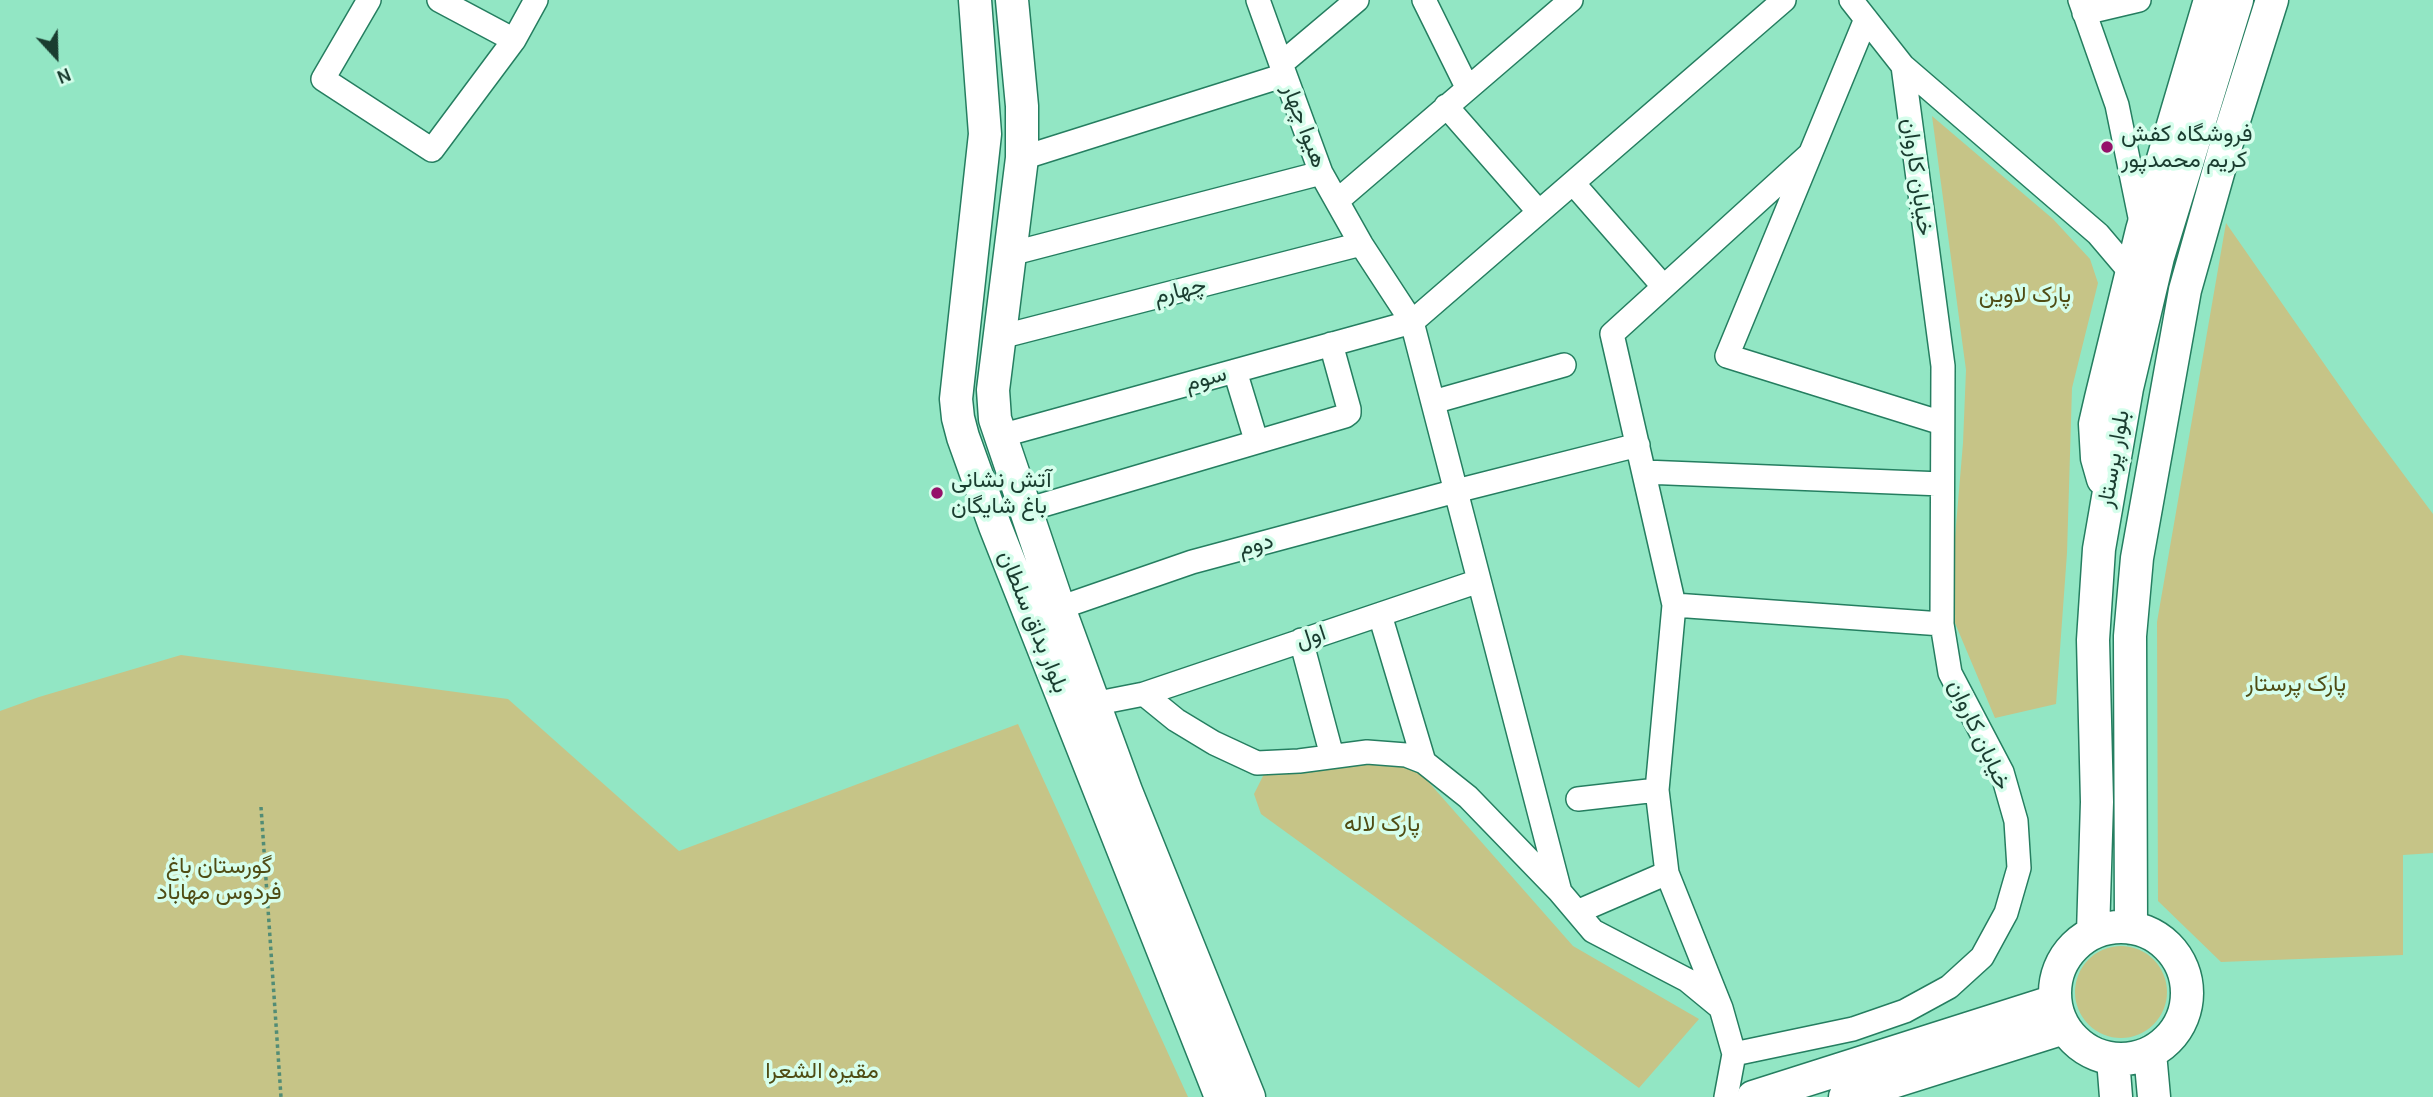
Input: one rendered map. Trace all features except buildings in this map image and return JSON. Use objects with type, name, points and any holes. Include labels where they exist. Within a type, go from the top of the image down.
[{"type":"main road","name":"بلوار بداق سلطان","points":[[975,0],[985,134],[956,399],[962,437],[1002,545],[1221,1097]]},
{"type":"main road","name":"بلوار بداق سلطان","points":[[1012,0],[1022,106],[1022,158],[992,405],[1000,436],[1093,704],[1249,1097]]},
{"type":"main road","points":[[2108,495],[2097,458],[2095,424],[2142,230],[2210,0]]},
{"type":"main road","name":"بلوار پرستار","points":[[2093,933],[2097,803],[2093,640],[2099,548],[2127,388],[2158,257],[2237,0]]},
{"type":"main road","name":"بلوار پرستار","points":[[2131,928],[2130,636],[2137,558],[2185,290],[2224,152],[2272,0]]},
{"type":"main road","points":[[985,501],[995,508],[1006,508],[1016,501],[1026,510],[1023,521],[1013,520],[1004,526],[1002,545]]},
{"type":"main road","points":[[2112,927],[2131,928],[2151,934],[2168,946],[2180,963],[2187,983],[2187,1004],[2179,1024],[2167,1041],[2150,1053],[2132,1059],[2113,1059],[2085,1049],[2059,1014],[2055,980],[2063,961],[2076,944],[2093,933],[2112,927]]},
{"type":"main road","points":[[1753,1097],[2059,1014]]},
{"type":"main road","points":[[1845,1097],[2059,1014]]},
{"type":"main road","points":[[2150,1053],[2154,1097]]},
{"type":"main road","points":[[2113,1059],[2116,1097]]},
{"type":"street","points":[[369,0],[323,79],[432,150],[513,40],[536,0]]},
{"type":"street","points":[[439,0],[513,40]]},
{"type":"street","points":[[1022,158],[1283,69],[1258,0]]},
{"type":"street","name":"هیوا چهار","points":[[1357,0],[1283,69],[1321,173],[1360,244],[1412,322],[1560,892]]},
{"type":"street","points":[[1424,0],[1467,88]]},
{"type":"street","points":[[1337,201],[1571,0]]},
{"type":"street","points":[[1412,322],[1784,0]]},
{"type":"street","points":[[1851,0],[1903,66],[2098,234],[2132,274]]},
{"type":"street","points":[[2139,0],[2082,6],[2117,106],[2142,230]]},
{"type":"street","points":[[1866,19],[1727,356],[1942,423]]},
{"type":"street","name":"خیابان کاروان","points":[[1734,1054],[1853,1029],[1905,1011],[1949,986],[1982,957],[2006,913],[2019,868],[2016,821],[2002,772],[1977,729],[1950,673],[1942,624],[1943,366],[1903,66]]},
{"type":"street","points":[[1446,106],[1539,212]]},
{"type":"street","points":[[1726,1097],[1734,1054],[1721,1008],[1667,873],[1657,790],[1674,605],[1612,334],[1810,154]]},
{"type":"street","points":[[1010,254],[1321,173]]},
{"type":"street","points":[[1573,183],[1663,286]]},
{"type":"street","name":"چهارم","points":[[1000,337],[1360,244]]},
{"type":"street","name":"سوم","points":[[1000,436],[1412,322]]},
{"type":"street","points":[[1026,510],[1349,413],[1331,344]]},
{"type":"street","points":[[1433,402],[1564,365]]},
{"type":"street","points":[[1235,371],[1256,440]]},
{"type":"street","name":"دوم","points":[[1059,608],[1192,562],[1456,491],[1638,446]]},
{"type":"street","points":[[1643,472],[1942,484]]},
{"type":"street","name":"اول","points":[[1093,704],[1144,694],[1479,581]]},
{"type":"street","points":[[1674,605],[1942,624]]},
{"type":"street","points":[[1380,615],[1424,762]]},
{"type":"street","points":[[1301,640],[1332,756]]},
{"type":"street","points":[[1144,694],[1214,743],[1257,763],[1299,761],[1367,752],[1406,755],[1424,762],[1468,797],[1560,892],[1593,931],[1687,980],[1721,1008]]},
{"type":"street","points":[[1578,799],[1657,790]]},
{"type":"street","points":[[1577,912],[1667,873]]},
{"type":"path","points":[[261,807],[281,1097]]},
{"type":"green space","name":"پارک لاوین","points":[[1932,116],[2053,219],[2090,259],[2098,283],[2072,388],[2067,553],[2056,704],[1995,718],[1952,616],[1953,561],[1966,370]]},
{"type":"green space","name":"پارک پرستار","points":[[2226,223],[2364,421],[2433,514],[2433,853],[2403,855],[2403,955],[2221,962],[2158,901],[2157,622]]},
{"type":"green space","name":"گورستان باغ فردوس مهاباد","points":[[181,655],[508,699],[679,851],[1018,724],[1188,1097],[0,1097],[0,711]]},
{"type":"green space","name":"پارک لاله","points":[[1393,761],[1418,770],[1573,946],[1699,1019],[1639,1088],[1261,814],[1254,794],[1264,774],[1278,769]]},
{"type":"green space","points":[[2121,946],[2139,949],[2154,959],[2164,974],[2167,992],[2164,1010],[2154,1025],[2139,1035],[2121,1038],[2103,1035],[2088,1025],[2078,1010],[2075,992],[2078,974],[2088,959],[2103,949]]},
{"type":"place","name":"فروشگاه کفش کریم محمدپور","points":[[2107,147]]},
{"type":"place","name":"آتش نشانی باغ شایگان","points":[[937,493]]},
{"type":"park label","name":"مقیره الشعرا","points":[[822,1071]]}]
